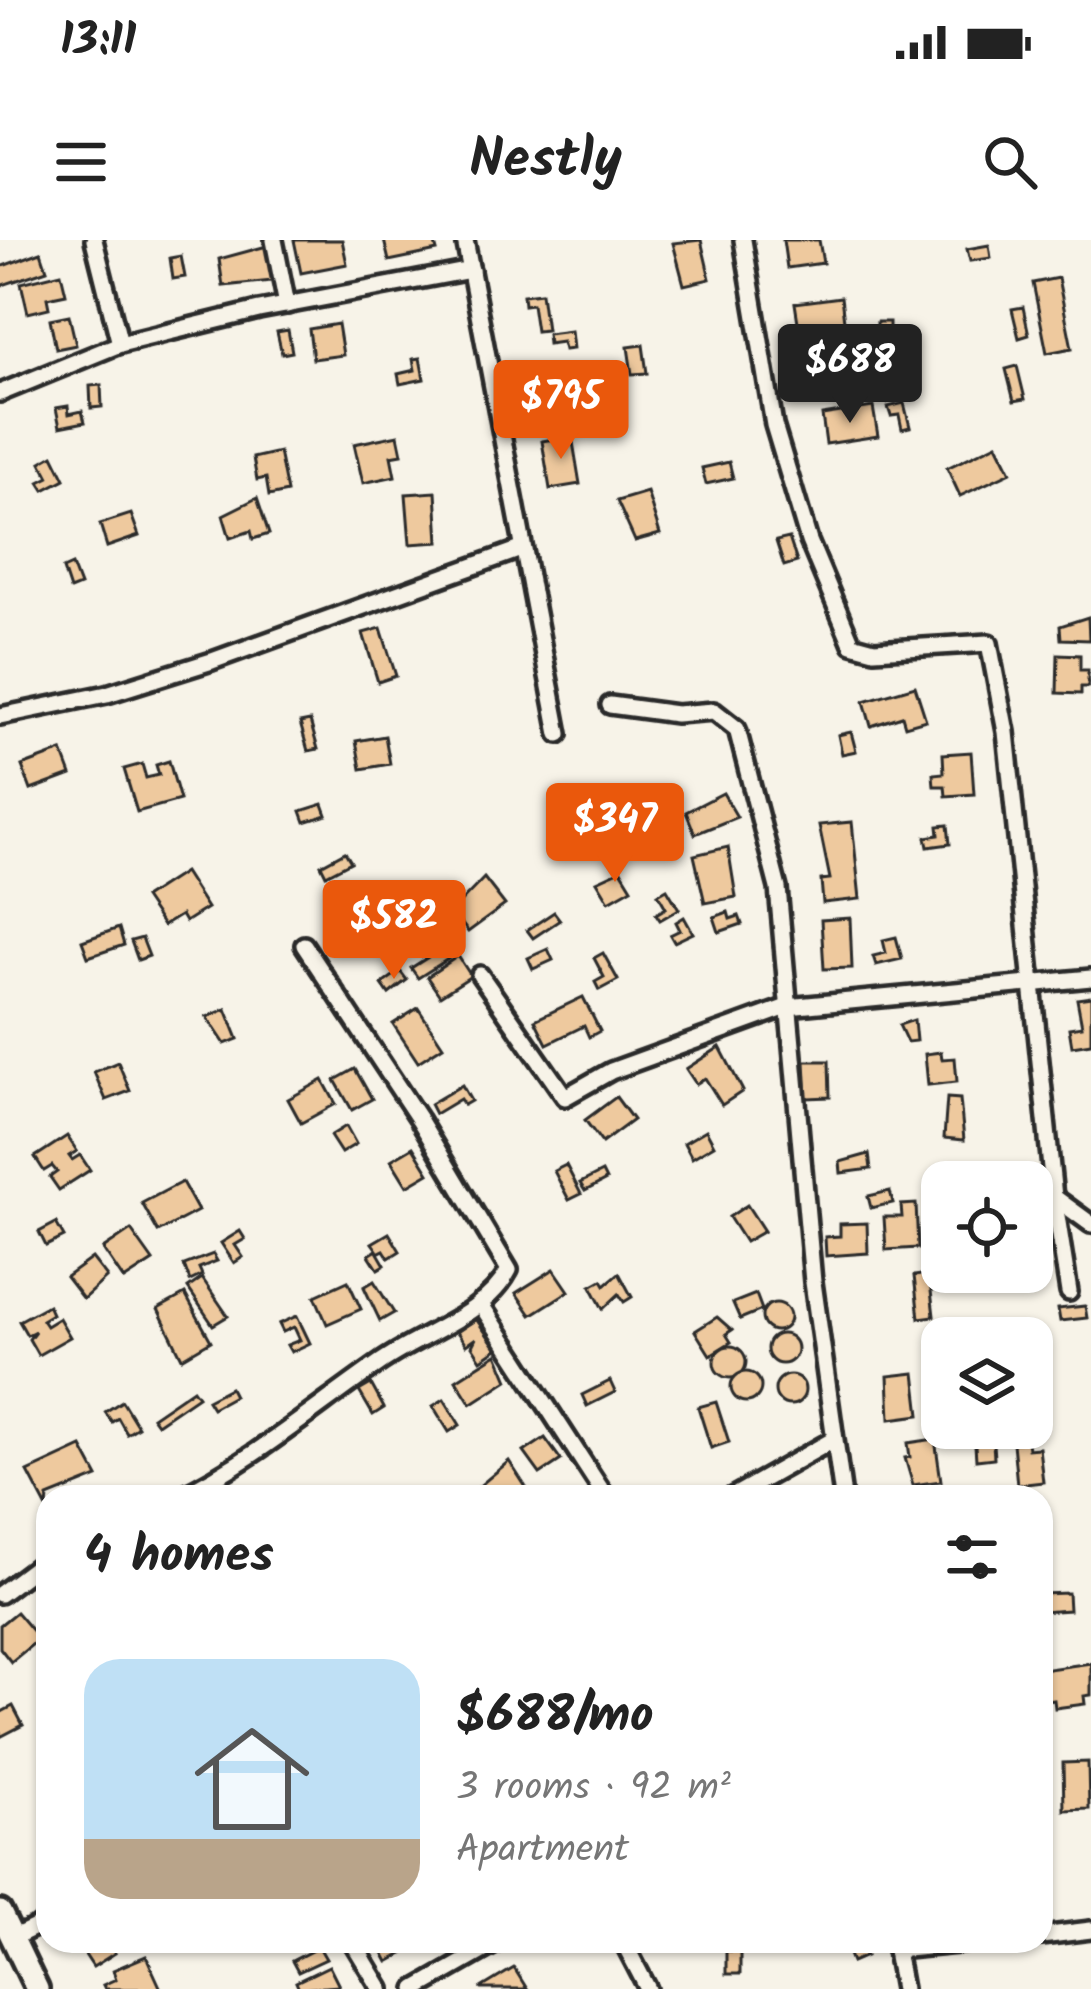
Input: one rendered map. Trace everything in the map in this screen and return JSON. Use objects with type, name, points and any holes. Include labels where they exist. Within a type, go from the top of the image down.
[{"type":"main road","points":[[0,1912],[37,1989]]},
{"type":"street","points":[[94,240],[120,344]]},
{"type":"street","points":[[274,240],[287,305]]},
{"type":"street","points":[[465,240],[559,734]]},
{"type":"street","points":[[743,240],[774,424],[809,541],[852,644],[874,650],[989,643],[1035,981],[1054,1197],[1069,1292]]},
{"type":"street","points":[[0,393],[120,344],[287,305],[471,270]]},
{"type":"street","points":[[0,716],[107,694],[212,661],[521,549]]},
{"type":"street","points":[[610,705],[676,714],[714,711],[737,729],[778,888],[840,1485]]},
{"type":"street","points":[[200,1485],[290,1433],[386,1358],[480,1303],[506,1277],[506,1263],[304,945]]},
{"type":"street","points":[[479,975],[566,1097],[610,1071],[787,1006],[1091,978]]},
{"type":"street","points":[[1054,1197],[1091,1224]]},
{"type":"street","points":[[480,1303],[598,1485]]},
{"type":"street","points":[[753,1485],[833,1440]]},
{"type":"street","points":[[0,1594],[36,1567]]},
{"type":"street","points":[[14,1937],[36,1927]]},
{"type":"street","points":[[1053,1935],[1091,1930]]},
{"type":"street","points":[[360,1953],[382,1989]]},
{"type":"street","points":[[416,1989],[479,1953]]},
{"type":"street","points":[[629,1953],[648,1989]]},
{"type":"street","points":[[896,1953],[903,1989]]},
{"type":"building","points":[[294,240],[342,240],[347,264],[301,273]]},
{"type":"building","points":[[384,240],[434,240],[437,251],[389,261]]},
{"type":"building","points":[[701,240],[710,279],[684,285],[673,243]]},
{"type":"building","points":[[783,240],[819,240],[823,263],[787,268]]},
{"type":"building","points":[[989,245],[991,258],[970,261],[967,249]]},
{"type":"building","points":[[267,246],[272,281],[223,286],[219,259]]},
{"type":"building","points":[[41,252],[47,270],[0,286],[0,267]]},
{"type":"building","points":[[181,256],[185,277],[173,279],[170,258]]},
{"type":"building","points":[[61,273],[66,294],[47,298],[49,308],[28,313],[21,283]]},
{"type":"building","points":[[1058,278],[1072,348],[1047,353],[1033,283]]},
{"type":"building","points":[[541,293],[546,330],[536,331],[532,304],[524,305],[523,295]]},
{"type":"building","points":[[841,297],[845,329],[800,335],[795,303]]},
{"type":"building","points":[[1023,307],[1029,335],[1019,338],[1012,309]]},
{"type":"building","points":[[69,315],[76,345],[56,349],[50,319]]},
{"type":"building","points":[[877,322],[889,322],[889,353],[877,353]]},
{"type":"building","points":[[338,324],[343,355],[313,359],[309,329]]},
{"type":"building","points":[[288,330],[292,352],[282,354],[277,332]]},
{"type":"building","points":[[571,331],[573,349],[564,350],[562,342],[548,344],[547,334]]},
{"type":"building","points":[[643,345],[647,373],[632,374],[628,347]]},
{"type":"building","points":[[420,358],[424,379],[400,384],[398,374],[415,370],[413,359]]},
{"type":"building","points":[[848,364],[849,376],[823,379],[821,367]]},
{"type":"building","points":[[1017,366],[1025,399],[1014,401],[1006,369]]},
{"type":"building","points":[[101,385],[102,407],[91,408],[90,386]]},
{"type":"building","points":[[904,403],[910,427],[902,429],[899,415],[891,416],[888,407]]},
{"type":"building","points":[[68,406],[69,414],[82,411],[85,422],[60,427],[56,408]]},
{"type":"building","points":[[873,407],[878,436],[826,444],[822,415]]},
{"type":"building","points":[[398,435],[402,454],[391,456],[395,476],[363,483],[354,444]]},
{"type":"building","points":[[572,436],[580,484],[550,489],[542,441]]},
{"type":"building","points":[[997,444],[1011,472],[960,496],[947,468]]},
{"type":"building","points":[[279,452],[287,492],[269,496],[266,478],[257,480],[253,458]]},
{"type":"building","points":[[53,455],[65,479],[44,490],[39,482],[49,477],[41,462]]},
{"type":"building","points":[[729,462],[733,478],[706,484],[702,468]]},
{"type":"building","points":[[436,492],[439,542],[410,544],[406,494]]},
{"type":"building","points":[[647,492],[660,534],[635,541],[617,501]]},
{"type":"building","points":[[257,498],[269,534],[253,539],[251,531],[230,538],[223,515]]},
{"type":"building","points":[[131,514],[139,536],[107,547],[100,524]]},
{"type":"building","points":[[789,538],[797,562],[784,566],[776,541]]},
{"type":"building","points":[[72,565],[80,586],[70,590],[63,569]]},
{"type":"building","points":[[1088,617],[1089,640],[1061,639],[1060,626]]},
{"type":"building","points":[[381,628],[396,676],[378,682],[363,633]]},
{"type":"building","points":[[1058,654],[1080,655],[1080,670],[1088,670],[1088,687],[1081,687],[1081,694],[1057,693]]},
{"type":"building","points":[[915,686],[926,720],[905,726],[902,716],[871,726],[864,701]]},
{"type":"building","points":[[310,721],[318,749],[308,751],[300,723]]},
{"type":"building","points":[[851,732],[856,751],[842,754],[838,735]]},
{"type":"building","points":[[385,736],[390,764],[361,769],[356,741]]},
{"type":"building","points":[[62,751],[71,775],[31,790],[22,766]]},
{"type":"building","points":[[971,752],[974,794],[946,796],[945,786],[934,786],[933,774],[944,773],[943,754]]},
{"type":"building","points":[[169,761],[180,800],[137,812],[124,769],[142,764],[146,778],[159,775],[156,765]]},
{"type":"building","points":[[723,793],[737,817],[695,834],[686,812]]},
{"type":"building","points":[[323,804],[327,815],[305,822],[301,811]]},
{"type":"building","points":[[852,822],[860,899],[823,903],[821,880],[830,879],[819,825]]},
{"type":"building","points":[[948,825],[950,844],[928,847],[926,837],[939,835],[938,826]]},
{"type":"building","points":[[728,847],[736,897],[705,903],[694,855]]},
{"type":"building","points":[[345,852],[351,862],[326,875],[321,865]]},
{"type":"building","points":[[621,870],[632,888],[609,901],[597,881]]},
{"type":"building","points":[[184,872],[207,908],[185,922],[181,915],[163,926],[144,898]]},
{"type":"building","points":[[484,878],[505,905],[468,932],[452,911]]},
{"type":"building","points":[[667,889],[679,909],[660,920],[656,914],[666,908],[658,894]]},
{"type":"building","points":[[554,912],[560,920],[533,938],[527,930]]},
{"type":"building","points":[[728,912],[730,919],[739,916],[742,924],[719,932],[714,917]]},
{"type":"building","points":[[684,917],[693,933],[674,942],[670,935],[680,930],[676,922]]},
{"type":"building","points":[[850,918],[852,968],[824,969],[821,920]]},
{"type":"building","points":[[119,928],[124,945],[88,957],[82,941]]},
{"type":"building","points":[[896,937],[902,959],[876,965],[873,956],[886,953],[883,940]]},
{"type":"building","points":[[142,938],[149,956],[138,960],[131,941]]},
{"type":"building","points":[[441,949],[448,959],[418,978],[411,968]]},
{"type":"building","points":[[548,949],[553,960],[533,969],[528,958]]},
{"type":"building","points":[[603,953],[618,980],[599,990],[595,982],[604,977],[594,958]]},
{"type":"building","points":[[458,956],[471,976],[440,996],[427,977]]},
{"type":"building","points":[[400,971],[407,980],[389,994],[382,984]]},
{"type":"building","points":[[583,997],[600,1031],[589,1037],[584,1026],[547,1044],[535,1020]]},
{"type":"building","points":[[1091,997],[1091,1043],[1072,1046],[1069,1028],[1082,1026],[1077,999]]},
{"type":"building","points":[[418,1008],[443,1046],[418,1062],[393,1024]]},
{"type":"building","points":[[226,1009],[238,1039],[225,1044],[207,1017]]},
{"type":"building","points":[[914,1020],[916,1041],[907,1042],[899,1025]]},
{"type":"building","points":[[720,1047],[743,1091],[722,1105],[705,1078],[696,1084],[686,1069]]},
{"type":"building","points":[[941,1052],[942,1059],[955,1058],[957,1082],[928,1085],[925,1054]]},
{"type":"building","points":[[805,1061],[829,1061],[830,1097],[807,1098]]},
{"type":"building","points":[[118,1062],[130,1091],[106,1100],[94,1072]]},
{"type":"building","points":[[355,1069],[372,1099],[352,1110],[335,1080]]},
{"type":"building","points":[[323,1080],[336,1104],[301,1123],[288,1099]]},
{"type":"building","points":[[462,1085],[471,1101],[464,1105],[460,1099],[435,1114],[430,1104]]},
{"type":"building","points":[[616,1097],[633,1120],[602,1143],[585,1120]]},
{"type":"building","points":[[947,1098],[960,1099],[964,1140],[944,1138]]},
{"type":"building","points":[[346,1126],[356,1144],[341,1153],[330,1136]]},
{"type":"building","points":[[706,1130],[714,1145],[692,1158],[684,1143]]},
{"type":"building","points":[[67,1136],[77,1151],[69,1156],[72,1160],[80,1155],[90,1170],[59,1190],[50,1177],[57,1172],[52,1166],[44,1171],[35,1157]]},
{"type":"building","points":[[413,1147],[429,1173],[407,1186],[391,1160]]},
{"type":"building","points":[[869,1154],[871,1169],[841,1173],[840,1162]]},
{"type":"building","points":[[566,1165],[581,1194],[569,1200],[554,1171]]},
{"type":"building","points":[[602,1172],[606,1180],[585,1191],[580,1183]]},
{"type":"building","points":[[182,1182],[198,1211],[158,1232],[142,1203]]},
{"type":"building","points":[[890,1191],[893,1203],[871,1208],[868,1196]]},
{"type":"building","points":[[916,1204],[918,1248],[886,1250],[884,1217],[902,1217],[901,1205]]},
{"type":"building","points":[[747,1205],[764,1231],[745,1242],[729,1217]]},
{"type":"building","points":[[56,1223],[64,1237],[46,1246],[39,1232]]},
{"type":"building","points":[[867,1223],[868,1253],[826,1256],[825,1237],[840,1236],[840,1224]]},
{"type":"building","points":[[131,1230],[153,1261],[124,1280],[103,1249]]},
{"type":"building","points":[[240,1231],[245,1239],[235,1245],[243,1257],[234,1263],[221,1243]]},
{"type":"building","points":[[389,1233],[400,1251],[389,1258],[384,1250],[378,1253],[385,1265],[378,1269],[369,1255],[377,1250],[372,1243]]},
{"type":"building","points":[[213,1254],[217,1261],[199,1268],[202,1275],[190,1281],[184,1265]]},
{"type":"building","points":[[92,1258],[107,1277],[83,1299],[66,1277]]},
{"type":"building","points":[[554,1269],[569,1291],[531,1315],[516,1293]]},
{"type":"building","points":[[619,1273],[632,1297],[624,1302],[619,1294],[603,1309],[591,1286],[602,1280],[605,1285]]},
{"type":"building","points":[[921,1275],[921,1293],[931,1293],[934,1316],[919,1318],[914,1276]]},
{"type":"building","points":[[202,1278],[228,1316],[213,1325],[188,1288]]},
{"type":"building","points":[[348,1281],[361,1309],[327,1324],[315,1296]]},
{"type":"building","points":[[374,1281],[394,1313],[380,1321],[364,1287]]},
{"type":"building","points":[[185,1294],[211,1341],[182,1358],[158,1309]]},
{"type":"building","points":[[756,1294],[762,1310],[740,1319],[733,1303]]},
{"type":"building","points":[[776,1303],[786,1307],[790,1317],[786,1327],[776,1331],[766,1327],[762,1317],[766,1307]]},
{"type":"building","points":[[48,1305],[52,1314],[42,1320],[46,1326],[59,1318],[70,1337],[38,1355],[29,1339],[35,1331],[27,1335],[19,1321]]},
{"type":"building","points":[[1085,1306],[1087,1318],[1060,1321],[1058,1309]]},
{"type":"building","points":[[297,1316],[310,1343],[291,1352],[287,1345],[300,1340],[294,1327],[283,1332],[279,1324]]},
{"type":"building","points":[[717,1317],[732,1330],[726,1334],[731,1342],[710,1355],[695,1331]]},
{"type":"building","points":[[476,1319],[497,1349],[481,1360],[472,1346],[476,1338],[466,1345],[457,1332]]},
{"type":"building","points":[[782,1334],[793,1338],[797,1349],[793,1360],[782,1364],[771,1360],[767,1349],[771,1338]]},
{"type":"building","points":[[730,1346],[741,1351],[746,1362],[741,1373],[730,1378],[719,1373],[714,1362],[719,1351]]},
{"type":"building","points":[[497,1354],[508,1380],[471,1404],[456,1380]]},
{"type":"building","points":[[746,1372],[757,1376],[761,1387],[757,1398],[746,1402],[735,1398],[731,1387],[735,1376]]},
{"type":"building","points":[[915,1373],[920,1415],[890,1419],[888,1376]]},
{"type":"building","points":[[790,1375],[805,1390],[790,1405],[775,1390]]},
{"type":"building","points":[[610,1381],[615,1392],[587,1406],[582,1395]]},
{"type":"building","points":[[371,1384],[384,1408],[373,1415],[359,1391]]},
{"type":"building","points":[[230,1388],[234,1396],[212,1408],[207,1400]]},
{"type":"building","points":[[193,1389],[198,1396],[157,1424],[152,1417]]},
{"type":"building","points":[[444,1399],[460,1425],[449,1432],[433,1406]]},
{"type":"building","points":[[122,1401],[138,1427],[127,1434],[118,1418],[112,1422],[105,1412]]},
{"type":"building","points":[[716,1402],[729,1442],[711,1448],[698,1407]]},
{"type":"building","points":[[545,1438],[561,1460],[540,1474],[524,1452]]},
{"type":"building","points":[[921,1441],[921,1449],[936,1449],[941,1481],[913,1485],[905,1458],[910,1457],[908,1443]]},
{"type":"building","points":[[82,1447],[98,1477],[78,1485],[36,1487],[28,1472]]},
{"type":"building","points":[[975,1449],[993,1449],[994,1458],[976,1460]]},
{"type":"building","points":[[1014,1449],[1039,1449],[1043,1482],[1017,1485]]},
{"type":"building","points":[[509,1461],[525,1485],[481,1485]]},
{"type":"building","points":[[1068,1593],[1069,1610],[1053,1611],[1053,1594]]},
{"type":"building","points":[[16,1612],[36,1641],[11,1662],[0,1648],[0,1625]]},
{"type":"building","points":[[1091,1663],[1091,1695],[1084,1696],[1085,1704],[1055,1708],[1053,1668]]},
{"type":"building","points":[[13,1706],[23,1725],[0,1737],[0,1713]]},
{"type":"building","points":[[1088,1762],[1089,1809],[1064,1810],[1063,1763]]},
{"type":"building","points":[[84,1953],[115,1953],[93,1967]]},
{"type":"building","points":[[307,1953],[322,1953],[326,1959],[298,1972],[292,1961]]},
{"type":"building","points":[[383,1953],[404,1953],[388,1962]]},
{"type":"building","points":[[726,1953],[740,1953],[740,1974],[726,1974]]},
{"type":"building","points":[[848,1953],[865,1953],[866,1956],[852,1962]]},
{"type":"building","points":[[146,1956],[161,1989],[105,1989],[103,1985],[116,1979],[113,1970]]},
{"type":"building","points":[[329,1966],[339,1986],[299,1989],[296,1982]]},
{"type":"building","points":[[514,1968],[527,1989],[481,1988]]}]
